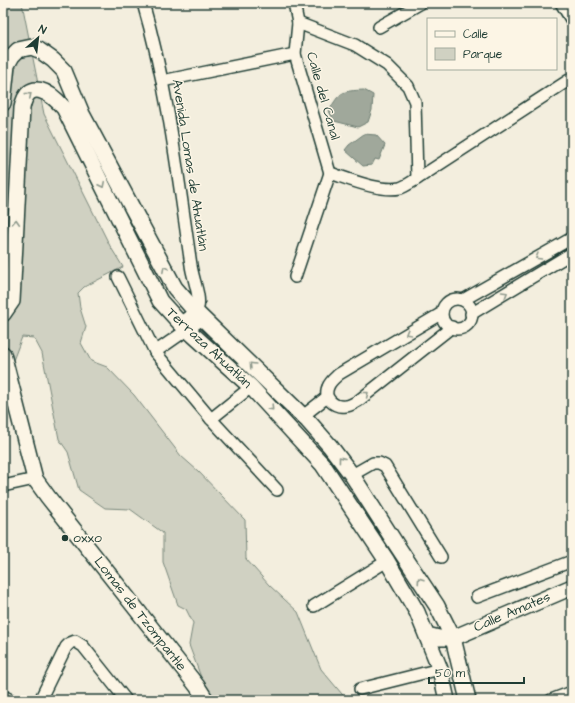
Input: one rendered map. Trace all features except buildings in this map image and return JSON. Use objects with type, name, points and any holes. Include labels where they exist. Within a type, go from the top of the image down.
[{"type":"street","name":"Avenida Lomas de Ahuatlán","points":[[143,3],[162,81],[175,158],[191,271],[200,314]]},
{"type":"street","name":"Calle del Canal","points":[[294,3],[298,23],[295,54],[330,173]]},
{"type":"street","points":[[379,27],[421,3]]},
{"type":"street","points":[[561,3],[572,21]]},
{"type":"street","points":[[298,23],[355,45],[387,65],[408,86],[415,102],[417,179]]},
{"type":"street","name":"Terraza Ahuatlán","points":[[3,103],[7,65],[12,56],[18,50],[25,47],[32,47],[39,50],[53,60],[64,71],[82,114],[175,288],[306,418],[330,446],[352,475],[437,606],[453,638],[468,700]]},
{"type":"street","points":[[162,81],[295,54]]},
{"type":"street","points":[[295,277],[330,173],[389,189],[401,188],[572,78]]},
{"type":"street","name":"Terraza Ahuatlán","points":[[3,314],[12,301],[23,100],[26,95],[31,92],[43,90],[56,98],[64,108],[160,301],[183,326],[251,387],[323,465],[387,561],[417,612],[427,635],[440,669],[447,700]]},
{"type":"street","points":[[452,328],[445,322],[442,313],[445,304],[449,301],[453,299],[463,300],[572,238]]},
{"type":"street","points":[[471,314],[572,253]]},
{"type":"street","points":[[118,278],[155,352],[211,419],[277,490]]},
{"type":"street","points":[[442,313],[339,374],[330,382],[326,392],[329,400],[341,406],[347,406],[358,401],[452,328],[465,326],[470,319],[471,314],[469,306],[463,300]]},
{"type":"street","points":[[155,352],[183,326],[200,314]]},
{"type":"street","name":"Lomas de Tzompantle","points":[[3,354],[35,479],[197,686],[206,700]]},
{"type":"street","points":[[211,419],[251,387]]},
{"type":"street","points":[[306,418],[329,400]]},
{"type":"street","points":[[352,475],[373,463],[379,462],[385,466],[441,557]]},
{"type":"street","points":[[3,486],[35,479]]},
{"type":"street","points":[[314,606],[387,561]]},
{"type":"street","points":[[477,597],[572,561]]},
{"type":"street","name":"Calle Amates","points":[[453,638],[572,587]]},
{"type":"street","points":[[417,612],[425,608],[437,606]]},
{"type":"street","points":[[427,635],[439,638],[453,638]]},
{"type":"street","points":[[40,700],[66,647],[75,641],[84,646],[126,700]]},
{"type":"street","points":[[360,689],[440,669]]},
{"type":"street","points":[[551,700],[572,692]]},
{"type":"street","points":[[3,696],[11,700]]},
{"type":"green space","points":[[3,3],[22,3],[44,114],[110,246],[123,267],[84,287],[78,293],[80,308],[86,327],[81,343],[91,361],[107,367],[134,395],[181,456],[198,471],[245,520],[246,559],[269,585],[298,612],[321,669],[347,700],[212,700],[205,688],[189,645],[193,623],[186,609],[178,605],[163,562],[163,533],[130,509],[105,508],[79,490],[68,452],[59,439],[42,353],[34,338],[22,337],[12,363],[3,337]]},
{"type":"shaded area","points":[[364,90],[373,95],[372,110],[368,122],[358,127],[334,121],[329,111],[336,99],[342,93]]},
{"type":"shaded area","points":[[364,134],[376,135],[385,145],[379,160],[375,159],[372,165],[363,166],[345,150],[349,145]]},
{"type":"place","name":"oxxo","points":[[65,538]]}]
